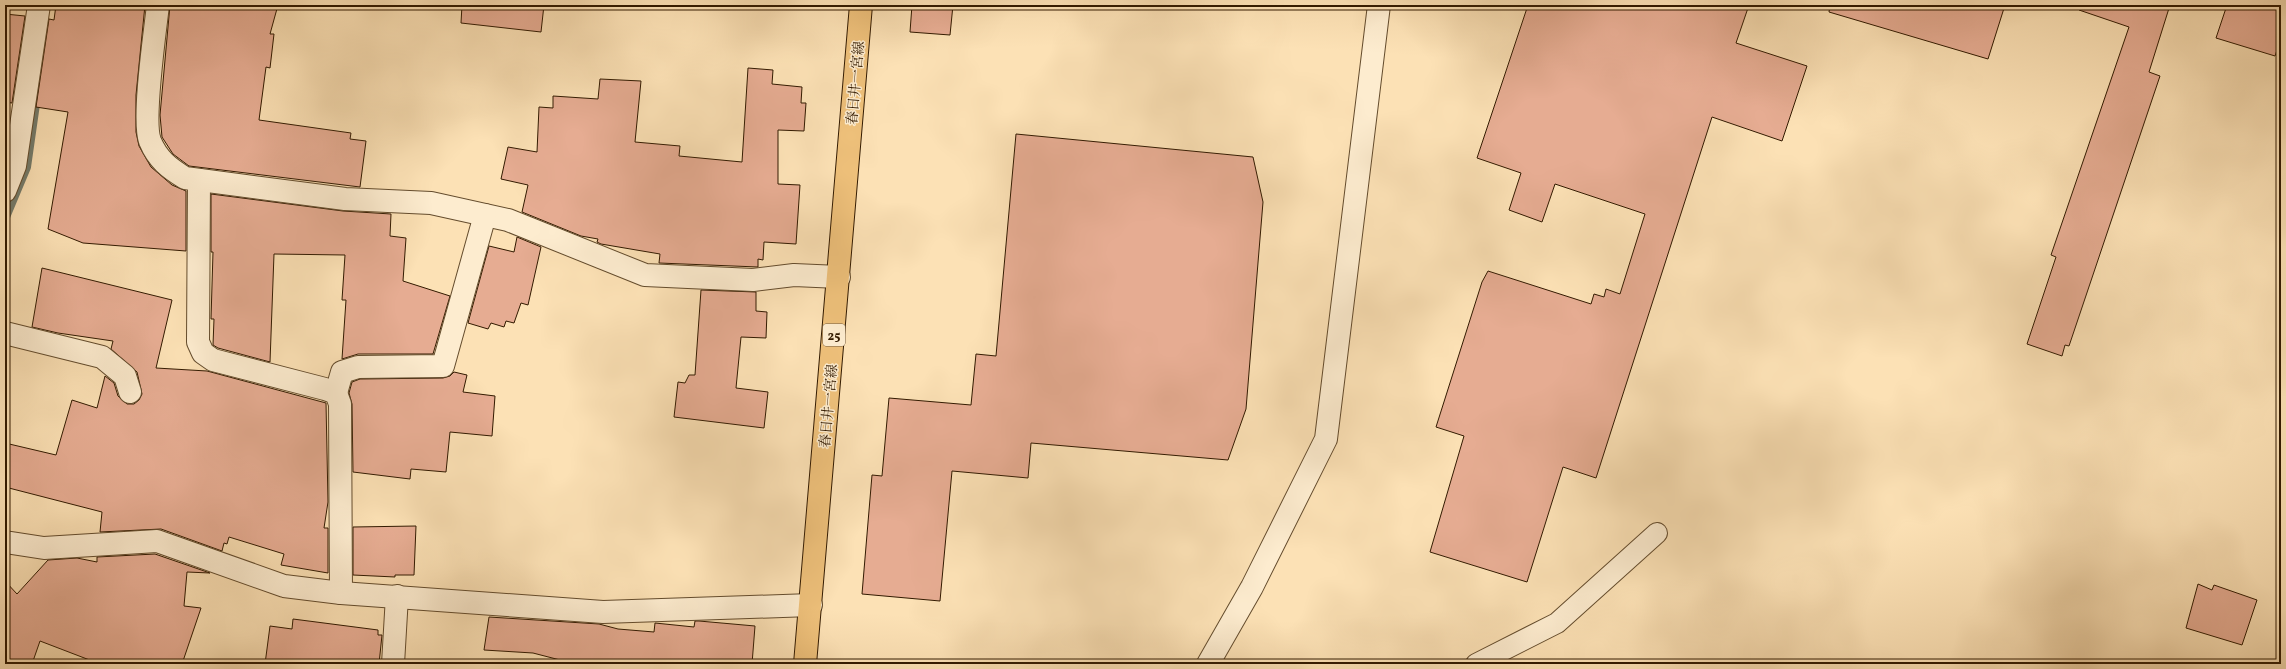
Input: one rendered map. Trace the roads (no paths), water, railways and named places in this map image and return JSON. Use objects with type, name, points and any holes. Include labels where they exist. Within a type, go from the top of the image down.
[{"type":"main road","name":"春日井一宮線","points":[[805,664],[862,5]]},
{"type":"street","points":[[5,191],[15,166],[38,5]]},
{"type":"street","points":[[158,5],[147,119],[150,140],[157,155],[167,167],[185,178],[345,199],[431,202],[508,220],[645,275],[753,280],[794,275],[839,277]]},
{"type":"street","points":[[1210,664],[1252,587],[1326,439],[1379,5]]},
{"type":"street","points":[[199,180],[198,342],[203,353],[213,360],[336,394]]},
{"type":"street","points":[[341,593],[340,404],[336,394],[342,372],[358,367],[443,366],[485,215]]},
{"type":"street","points":[[5,333],[102,357],[125,376],[130,392]]},
{"type":"street","points":[[5,542],[44,548],[158,541],[284,586],[341,593],[603,612],[811,605]]},
{"type":"street","points":[[393,664],[397,596]]},
{"type":"lane","points":[[1476,664],[1557,623],[1657,533]]},
{"type":"waterway","points":[[5,217],[26,167],[37,90]]}]
